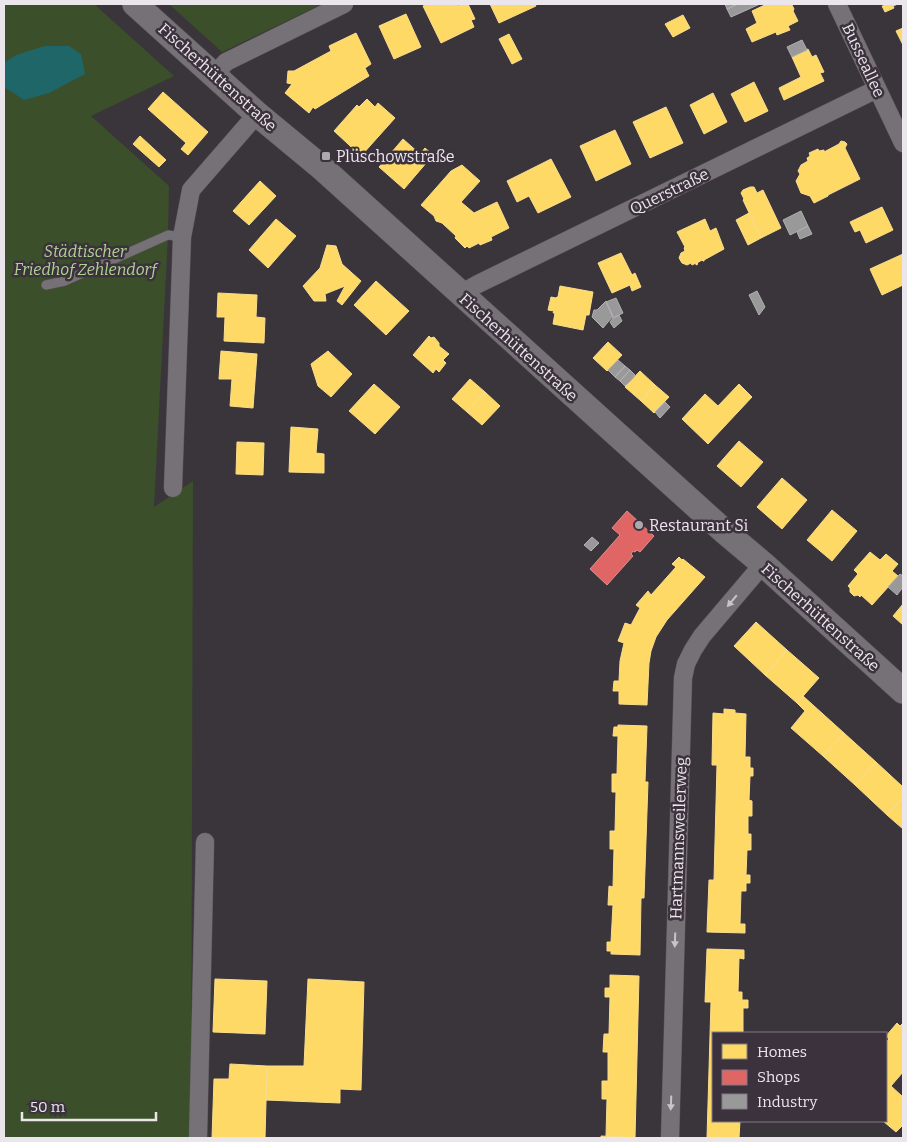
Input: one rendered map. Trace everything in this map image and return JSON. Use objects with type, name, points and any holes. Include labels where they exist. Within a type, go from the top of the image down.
[{"type":"street","name":"Fischerhüttenstraße","points":[[135,4],[257,114],[320,167],[903,691]]},
{"type":"street","points":[[214,75],[226,62],[344,4]]},
{"type":"street","name":"Busseallee","points":[[837,4],[903,143]]},
{"type":"street","name":"Querstraße","points":[[460,294],[505,270],[878,89]]},
{"type":"street","points":[[173,488],[182,237],[191,190],[257,114]]},
{"type":"street","name":"Hartmannsweilerweg","points":[[670,1138],[683,678],[686,664],[702,636],[763,564]]},
{"type":"street","points":[[198,1138],[205,842]]},
{"type":"lane","points":[[46,285],[65,281],[168,235],[182,237]]},
{"type":"green space","name":"Städtischer Friedhof Zehlendorf","points":[[4,4],[94,4],[174,76],[91,116],[169,186],[154,507],[193,481],[191,1138],[4,1138]]},
{"type":"green space","points":[[169,4],[322,4],[222,52]]},
{"type":"water","points":[[45,46],[69,46],[81,54],[85,74],[49,93],[24,100],[4,87],[4,63],[16,55]]},
{"type":"building: Homes","points":[[428,4],[457,4],[458,6],[468,4],[475,19],[471,20],[474,27],[441,43],[423,6]]},
{"type":"building: Homes","points":[[490,4],[535,4],[536,6],[499,23]]},
{"type":"building: Homes","points":[[767,4],[792,5],[798,21],[788,26],[790,30],[777,35],[776,32],[752,42],[746,29],[757,23],[752,11]]},
{"type":"building: Homes","points":[[883,4],[898,4],[885,12]]},
{"type":"building: Homes","points":[[406,14],[421,47],[394,59],[379,26]]},
{"type":"building: Homes","points":[[683,15],[690,28],[673,37],[665,24]]},
{"type":"building: Homes","points":[[903,28],[903,45],[896,31]]},
{"type":"building: Homes","points":[[356,33],[371,64],[365,68],[369,76],[315,109],[313,107],[309,113],[285,93],[292,84],[287,83],[288,71],[294,71],[331,51],[329,46]]},
{"type":"building: Homes","points":[[509,34],[522,59],[512,64],[499,39]]},
{"type":"building: Homes","points":[[808,49],[812,57],[816,55],[824,72],[820,73],[824,81],[784,100],[779,88],[801,77],[792,57]]},
{"type":"building: Homes","points":[[754,82],[768,111],[745,122],[731,94]]},
{"type":"building: Homes","points":[[163,92],[208,132],[188,155],[181,149],[186,143],[148,109]]},
{"type":"building: Homes","points":[[713,93],[727,122],[704,134],[690,105]]},
{"type":"building: Homes","points":[[367,99],[375,107],[378,103],[395,118],[361,156],[334,131],[357,105],[359,107]]},
{"type":"building: Homes","points":[[666,107],[683,143],[650,158],[633,122]]},
{"type":"building: Homes","points":[[615,130],[631,164],[596,181],[580,146]]},
{"type":"building: Homes","points":[[140,136],[166,160],[159,167],[133,144]]},
{"type":"building: Homes","points":[[403,139],[420,154],[425,148],[433,155],[404,189],[379,167]]},
{"type":"building: Homes","points":[[841,141],[847,144],[845,148],[860,179],[814,203],[810,196],[801,193],[796,181],[800,174],[798,171],[801,165],[808,161],[809,153],[818,149],[819,151],[824,150],[824,152]]},
{"type":"building: Homes","points":[[551,159],[571,197],[538,213],[529,196],[517,202],[507,181]]},
{"type":"building: Homes","points":[[462,165],[480,181],[461,202],[474,213],[497,202],[509,228],[491,237],[492,240],[469,248],[467,246],[465,248],[455,238],[456,236],[442,223],[436,221],[434,216],[421,205],[451,171]]},
{"type":"building: Homes","points":[[260,181],[276,196],[249,225],[233,211]]},
{"type":"building: Homes","points":[[750,187],[754,187],[757,193],[763,190],[781,228],[761,238],[741,193]]},
{"type":"building: Homes","points":[[882,207],[893,230],[866,243],[860,230],[855,232],[850,222]]},
{"type":"building: Homes","points":[[749,213],[761,238],[748,245],[736,220]]},
{"type":"building: Homes","points":[[276,219],[296,236],[268,268],[249,250]]},
{"type":"building: Homes","points":[[705,219],[710,231],[716,228],[724,249],[696,265],[696,263],[687,265],[682,263],[679,258],[681,253],[685,251],[685,247],[677,232]]},
{"type":"building: Homes","points":[[327,245],[336,246],[342,264],[361,281],[342,305],[337,301],[345,286],[325,294],[326,301],[314,301],[303,286],[320,268]]},
{"type":"building: Homes","points":[[621,253],[632,275],[635,273],[641,287],[632,291],[630,285],[612,293],[598,263]]},
{"type":"building: Homes","points":[[903,254],[903,285],[882,295],[870,269]]},
{"type":"building: Homes","points":[[376,281],[409,311],[386,335],[354,305]]},
{"type":"building: Homes","points":[[560,286],[593,292],[589,315],[586,315],[583,330],[553,324],[555,313],[548,310],[551,297],[558,297]]},
{"type":"building: Homes","points":[[218,293],[257,295],[256,317],[265,318],[264,343],[224,341],[225,317],[217,317]]},
{"type":"building: Homes","points":[[429,336],[431,338],[434,337],[439,346],[449,354],[443,360],[446,363],[439,372],[436,369],[433,373],[413,355]]},
{"type":"building: Homes","points":[[608,342],[622,355],[607,371],[593,358]]},
{"type":"building: Homes","points":[[221,351],[257,354],[253,408],[230,406],[232,379],[219,379]]},
{"type":"building: Homes","points":[[328,351],[352,374],[331,397],[318,386],[311,364]]},
{"type":"building: Homes","points":[[640,371],[655,385],[641,401],[625,387]]},
{"type":"building: Homes","points":[[470,379],[485,392],[467,412],[452,399]]},
{"type":"building: Homes","points":[[374,384],[400,407],[375,434],[349,411]]},
{"type":"building: Homes","points":[[739,384],[752,397],[708,444],[682,419],[705,394],[718,406]]},
{"type":"building: Homes","points":[[655,385],[669,397],[654,413],[641,401]]},
{"type":"building: Homes","points":[[485,392],[500,406],[482,425],[467,412]]},
{"type":"building: Homes","points":[[291,427],[318,429],[316,453],[324,454],[324,473],[289,472]]},
{"type":"building: Homes","points":[[739,441],[763,462],[741,487],[717,466]]},
{"type":"building: Homes","points":[[237,442],[264,443],[263,475],[236,474]]},
{"type":"building: Homes","points":[[782,478],[807,500],[782,529],[757,507]]},
{"type":"building: Homes","points":[[832,510],[857,531],[832,561],[807,540]]},
{"type":"building: Homes","points":[[870,552],[880,560],[886,554],[898,564],[892,571],[898,576],[872,605],[861,595],[860,597],[858,595],[854,596],[848,586],[858,574],[854,570]]},
{"type":"building: Homes","points":[[679,557],[705,577],[667,620],[656,637],[649,663],[647,705],[619,704],[619,691],[613,691],[614,681],[619,681],[620,661],[624,643],[618,641],[625,623],[631,625],[640,608],[636,605],[648,591],[651,595],[676,567],[672,564]]},
{"type":"building: Homes","points":[[903,604],[903,625],[893,616]]},
{"type":"building: Homes","points":[[756,622],[787,650],[765,675],[734,646]]},
{"type":"building: Homes","points":[[787,650],[819,678],[797,703],[765,675]]},
{"type":"building: Homes","points":[[803,696],[844,733],[823,756],[791,728],[805,711],[797,703]]},
{"type":"building: Homes","points":[[724,709],[746,714],[745,757],[750,757],[750,768],[753,768],[753,776],[750,776],[749,800],[752,801],[752,816],[748,816],[748,834],[751,834],[751,850],[747,850],[746,875],[750,875],[750,883],[746,883],[746,891],[741,891],[740,924],[745,924],[745,933],[707,932],[709,880],[714,880],[717,765],[712,765],[713,713],[724,714]]},
{"type":"building: Homes","points":[[618,725],[647,726],[645,782],[648,782],[644,898],[641,898],[640,955],[611,954],[611,951],[607,951],[607,942],[611,942],[613,905],[608,905],[609,886],[613,887],[614,849],[610,849],[610,831],[615,831],[616,792],[612,792],[612,774],[617,774],[618,736],[613,736],[614,727],[618,727]]},
{"type":"building: Homes","points":[[844,733],[876,762],[855,785],[823,756]]},
{"type":"building: Homes","points":[[876,762],[903,787],[903,797],[887,815],[855,785]]},
{"type":"building: Homes","points":[[903,797],[903,829],[887,815]]},
{"type":"building: Homes","points":[[707,949],[744,950],[744,959],[739,958],[738,992],[742,992],[742,1000],[748,1000],[748,1008],[743,1008],[743,1032],[712,1032],[712,1122],[740,1122],[739,1138],[707,1138],[711,1002],[705,1002]]},
{"type":"building: Homes","points":[[610,975],[639,976],[635,1138],[606,1136],[607,1099],[602,1099],[602,1081],[608,1081],[608,1052],[603,1052],[604,1034],[609,1034],[610,997],[605,997],[605,988],[610,988]]},
{"type":"building: Homes","points":[[215,979],[267,981],[265,1034],[213,1032]]},
{"type":"building: Homes","points":[[308,979],[364,982],[361,1090],[340,1089],[340,1103],[266,1100],[267,1066],[304,1066]]},
{"type":"building: Homes","points":[[897,1023],[900,1026],[903,1023],[903,1072],[891,1086],[903,1097],[903,1125],[896,1132],[884,1122],[887,1122],[887,1041],[889,1039],[887,1035]]},
{"type":"building: Homes","points":[[230,1064],[267,1066],[265,1138],[212,1138],[214,1079],[229,1079]]},
{"type":"building: Homes","points":[[601,1136],[622,1137],[622,1138],[601,1138]]},
{"type":"building: Shops","points":[[627,511],[654,536],[640,552],[637,550],[633,551],[631,554],[633,556],[607,585],[590,569],[620,535],[612,528]]},
{"type":"building: Industry","points":[[725,4],[738,4],[727,9]]},
{"type":"building: Industry","points":[[738,4],[760,4],[731,17],[727,9]]},
{"type":"building: Industry","points":[[802,40],[807,50],[792,57],[787,47]]},
{"type":"building: Industry","points":[[801,211],[808,226],[790,235],[783,220]]},
{"type":"building: Industry","points":[[808,226],[812,234],[800,239],[797,232]]},
{"type":"building: Industry","points":[[757,291],[765,307],[759,315],[749,295]]},
{"type":"building: Industry","points":[[616,298],[623,313],[613,318],[606,302]]},
{"type":"building: Industry","points":[[606,301],[613,316],[603,328],[592,317],[594,310],[597,310]]},
{"type":"building: Industry","points":[[619,315],[622,321],[614,328],[610,322]]},
{"type":"building: Industry","points":[[618,360],[625,366],[615,377],[608,370]]},
{"type":"building: Industry","points":[[625,366],[630,370],[620,381],[615,377]]},
{"type":"building: Industry","points":[[630,370],[635,375],[625,386],[620,381]]},
{"type":"building: Industry","points":[[665,402],[670,407],[660,418],[655,412]]},
{"type":"building: Industry","points":[[592,537],[599,543],[591,551],[584,545]]},
{"type":"building: Industry","points":[[900,574],[903,576],[903,587],[897,595],[888,587]]},
{"type":"place","name":"Plüschowstraße","points":[[326,156]]},
{"type":"place","name":"Restaurant Si","points":[[639,525]]}]
